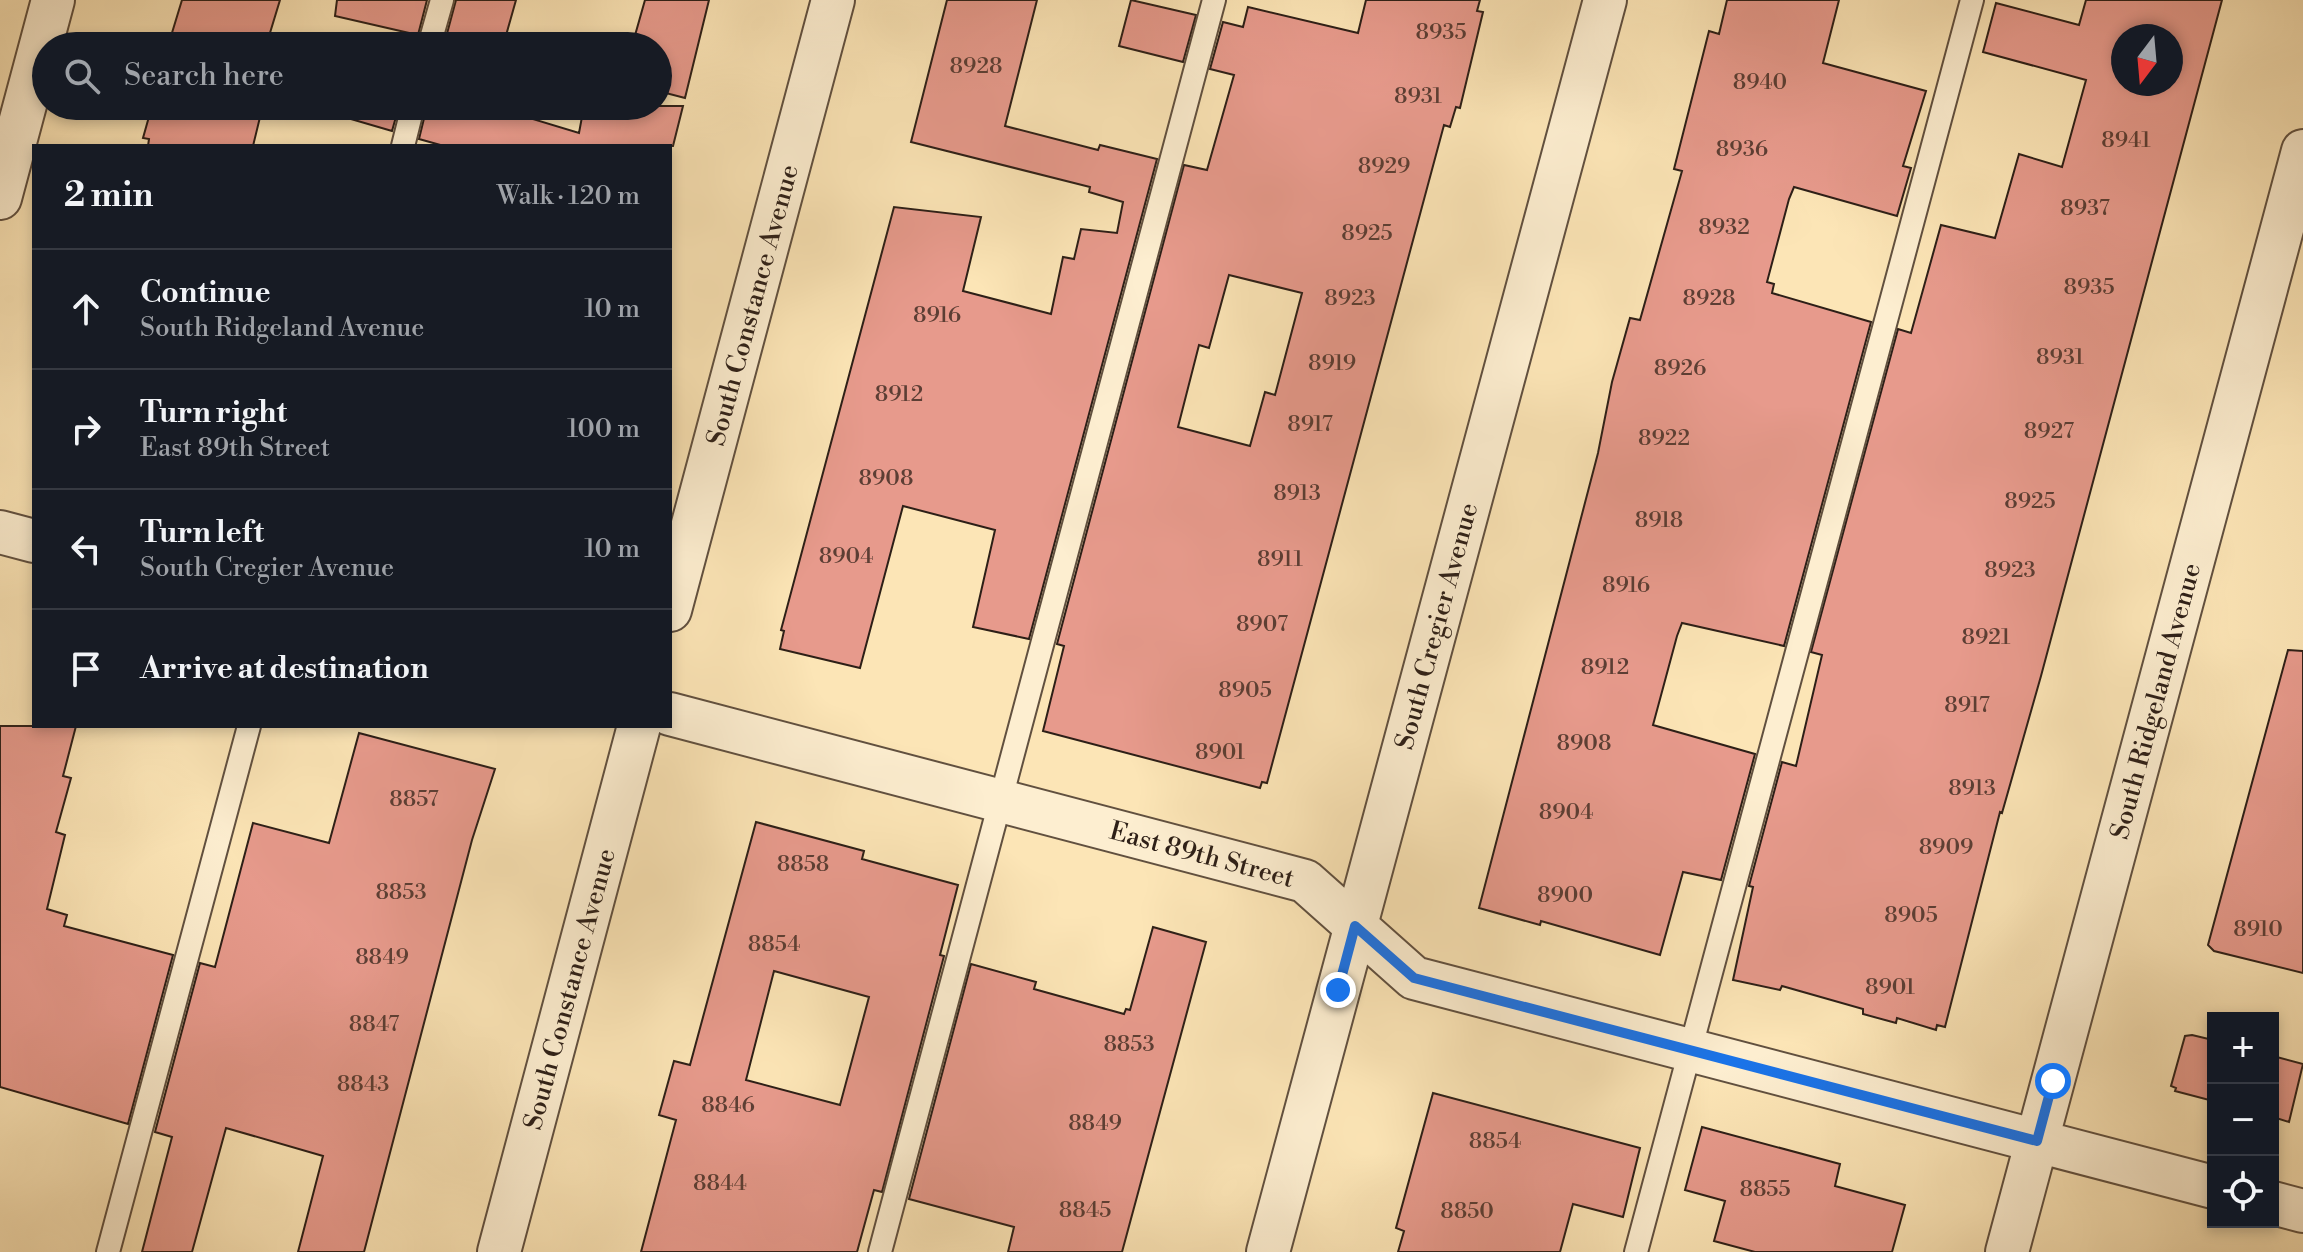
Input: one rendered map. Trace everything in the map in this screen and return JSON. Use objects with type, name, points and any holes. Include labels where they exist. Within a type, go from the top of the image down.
[{"type":"street","points":[[44,32],[53,0]]},
{"type":"street","name":"South Constance Avenue","points":[[672,603],[833,0]]},
{"type":"street","name":"South Cregier Avenue","points":[[1268,1252],[1605,0]]},
{"type":"street","points":[[0,198],[32,78]]},
{"type":"street","name":"South Ridgeland Avenue","points":[[2007,1252],[2303,151]]},
{"type":"street","points":[[0,532],[32,540]]},
{"type":"street","name":"East 89th Street","points":[[672,715],[1305,881],[1414,978],[2207,1185]]},
{"type":"street","name":"South Constance Avenue","points":[[499,1252],[638,728]]},
{"type":"street","points":[[2279,1205],[2303,1211]]},
{"type":"lane","points":[[433,32],[442,0]]},
{"type":"lane","points":[[880,1252],[1214,0]]},
{"type":"lane","points":[[1636,1252],[1972,0]]},
{"type":"lane","points":[[404,144],[410,120]]},
{"type":"lane","points":[[108,1252],[248,728]]},
{"type":"building","points":[[182,0],[280,0],[270,32],[172,32]]},
{"type":"building","points":[[337,0],[427,0],[419,32],[405,32],[335,16]]},
{"type":"building","points":[[456,0],[516,0],[507,32],[447,32]]},
{"type":"building","points":[[645,0],[709,0],[685,98],[672,95],[672,32],[636,32]]},
{"type":"building","points":[[947,0],[1037,0],[1005,126],[1098,150],[1100,145],[1157,159],[1029,639],[973,627],[995,530],[903,506],[860,668],[780,649],[784,631],[781,630],[894,207],[981,217],[963,291],[1051,314],[1063,257],[1074,259],[1081,229],[1117,233],[1123,202],[1089,192],[1090,187],[911,142]]},
{"type":"building","points":[[1131,0],[1196,15],[1183,62],[1119,46]]},
{"type":"building","points":[[1366,0],[1480,0],[1477,11],[1483,12],[1460,108],[1456,107],[1450,127],[1444,125],[1267,783],[1262,782],[1260,788],[1043,731],[1064,646],[1057,644],[1184,165],[1207,170],[1234,75],[1210,69],[1223,22],[1243,27],[1248,7],[1358,33]],"holes":[[[1229,275],[1302,293],[1275,395],[1265,392],[1250,446],[1178,427],[1199,345],[1209,348]]]},
{"type":"building","points":[[1727,0],[1839,0],[1823,63],[1926,91],[1903,166],[1911,168],[1897,216],[1794,187],[1789,199],[1767,282],[1774,284],[1772,293],[1871,322],[1784,646],[1682,623],[1677,636],[1653,725],[1755,754],[1721,880],[1683,872],[1660,955],[1541,921],[1540,925],[1479,908],[1598,453],[1612,382],[1630,318],[1640,320],[1682,171],[1674,169],[1709,31],[1719,34]]},
{"type":"building","points":[[2086,0],[2222,0],[2041,676],[2000,812],[1945,1027],[1937,1025],[1936,1030],[1897,1018],[1896,1023],[1863,1014],[1863,1009],[1782,986],[1780,990],[1733,980],[1753,887],[1749,886],[1782,762],[1796,766],[1822,655],[1811,652],[1898,329],[1911,333],[1941,225],[1995,238],[2019,154],[2062,167],[2086,80],[1983,52],[1996,3],[2079,25]]},
{"type":"building","points":[[672,106],[683,106],[673,146],[437,144],[419,139],[424,120],[536,120],[579,133],[581,120],[672,120]]},
{"type":"building","points":[[148,120],[259,120],[253,144],[148,144],[149,139],[143,138]]},
{"type":"building","points":[[354,120],[395,120],[392,131]]},
{"type":"building","points":[[2288,650],[2303,651],[2303,973],[2214,951],[2208,945]]},
{"type":"building","points":[[0,726],[75,728],[63,776],[71,778],[56,832],[65,835],[47,909],[67,915],[64,926],[173,955],[128,1124],[0,1087]]},
{"type":"building","points":[[359,733],[495,769],[472,840],[364,1252],[298,1252],[323,1156],[226,1128],[192,1252],[142,1252],[172,1137],[155,1132],[200,963],[215,967],[253,823],[329,843]]},
{"type":"building","points":[[756,822],[864,851],[862,859],[958,885],[940,955],[944,956],[882,1192],[874,1190],[857,1252],[641,1252],[676,1120],[659,1115],[674,1061],[690,1065]],"holes":[[[774,971],[869,997],[840,1105],[746,1080]]]},
{"type":"building","points":[[1153,927],[1206,942],[1122,1252],[1008,1252],[1014,1227],[909,1199],[971,964],[1036,982],[1034,989],[1124,1014],[1126,1009],[1130,1010]]},
{"type":"building","points":[[2185,1036],[2207,1039],[2207,1099],[2175,1091],[2176,1088],[2171,1086]]},
{"type":"building","points":[[2279,1058],[2303,1064],[2289,1122],[2279,1119]]},
{"type":"building","points":[[1433,1093],[1640,1148],[1623,1217],[1573,1204],[1560,1252],[1398,1252],[1404,1231],[1396,1228]]},
{"type":"building","points":[[1702,1127],[1840,1164],[1835,1186],[1905,1205],[1892,1252],[1755,1252],[1714,1241],[1725,1201],[1685,1190]]},
{"type":"route","points":[[1338,990],[1355,926],[1414,978],[2037,1141],[2053,1081]]}]
